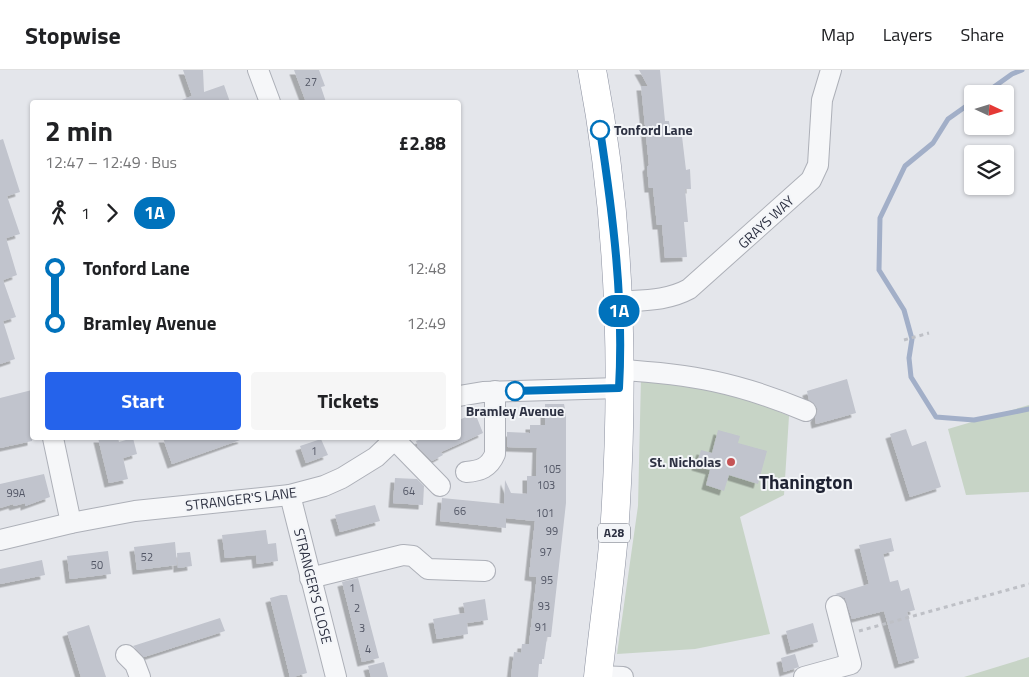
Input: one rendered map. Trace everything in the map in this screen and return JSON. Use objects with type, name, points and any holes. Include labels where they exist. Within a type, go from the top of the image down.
[{"type":"highway","name":"A28","points":[[595,72],[613,219],[618,302],[619,449],[606,677]]},
{"type":"street","points":[[258,70],[269,100]]},
{"type":"street","name":"GRAYS WAY","points":[[618,302],[668,298],[689,289],[811,180],[818,165],[822,100],[831,70]]},
{"type":"street","points":[[461,396],[619,379],[689,375],[721,381],[768,395],[806,411]]},
{"type":"street","points":[[466,472],[485,468],[495,454],[495,391]]},
{"type":"street","points":[[53,440],[71,523]]},
{"type":"street","name":"STRANGER'S LANE","points":[[0,540],[71,523],[136,511],[290,495],[324,486],[342,478],[376,457],[391,440]]},
{"type":"street","points":[[393,440],[440,486]]},
{"type":"street","name":"STRANGER'S CLOSE","points":[[290,495],[336,677]]},
{"type":"street","points":[[310,578],[403,555],[413,556],[428,569],[485,571]]},
{"type":"street","points":[[804,677],[851,664],[836,606]]},
{"type":"street","points":[[126,655],[135,664],[140,677]]},
{"type":"path","points":[[904,340],[929,333]]},
{"type":"path","points":[[844,635],[1029,584]]},
{"type":"green space","points":[[641,377],[723,388],[789,416],[784,495],[740,517],[770,634],[695,649],[617,654],[638,506]]},
{"type":"green space","points":[[1029,405],[1029,492],[966,495],[948,429]]},
{"type":"green space","points":[[1029,657],[1029,677],[964,677]]},
{"type":"building","points":[[183,70],[203,70],[204,92],[224,85],[229,100],[182,100],[192,96]]},
{"type":"building","points":[[294,70],[319,70],[325,86],[321,87],[325,100],[305,100]]},
{"type":"building","points":[[639,70],[660,70],[665,121],[669,121],[670,129],[681,128],[686,170],[690,169],[691,189],[685,189],[688,222],[684,222],[687,257],[665,258],[662,225],[657,225],[653,188],[649,188],[647,167],[649,165],[641,86],[648,86]]},
{"type":"building","points":[[3,139],[20,192],[7,196],[20,234],[6,238],[17,275],[3,280],[16,317],[3,321],[15,359],[0,364],[0,140]]},
{"type":"building","points":[[847,379],[856,413],[816,424],[815,418],[818,409],[809,400],[807,391]]},
{"type":"building","points":[[30,390],[30,440],[32,441],[0,448],[0,398]]},
{"type":"building","points":[[545,404],[564,404],[566,414],[566,503],[551,637],[547,637],[544,659],[542,659],[542,664],[539,664],[538,677],[511,677],[514,652],[521,653],[522,644],[529,644],[536,584],[536,577],[529,576],[535,521],[506,518],[506,528],[440,521],[442,498],[504,504],[505,480],[511,493],[527,494],[527,476],[536,476],[537,448],[507,447],[507,432],[530,433],[530,425],[545,425]]},
{"type":"building","points":[[475,413],[483,433],[441,452],[443,455],[432,461],[418,447],[416,441],[419,440],[461,440],[461,419]]},
{"type":"building","points":[[906,429],[912,446],[926,441],[941,487],[910,497],[890,434]]},
{"type":"building","name":"St. Nicholas","points":[[718,430],[740,436],[738,443],[767,451],[758,484],[729,475],[724,491],[706,485],[710,470],[696,466],[701,450],[712,453]]},
{"type":"building","points":[[98,440],[118,440],[119,442],[134,440],[137,454],[123,458],[128,479],[109,483]]},
{"type":"building","points":[[164,440],[240,440],[172,464]]},
{"type":"building","points":[[321,440],[328,455],[306,463],[300,446]]},
{"type":"building","points":[[44,474],[50,497],[25,506],[25,503],[0,508],[0,484]]},
{"type":"building","points":[[395,478],[417,479],[424,486],[423,505],[393,503]]},
{"type":"building","points":[[375,505],[380,521],[340,532],[335,515]]},
{"type":"building","points":[[266,530],[268,544],[276,543],[278,561],[257,564],[256,555],[225,558],[222,535]]},
{"type":"building","points":[[891,538],[894,551],[883,554],[890,582],[898,580],[901,591],[909,588],[915,610],[907,612],[919,658],[899,664],[884,611],[852,619],[845,598],[835,594],[869,584],[859,545]]},
{"type":"building","points":[[175,542],[177,565],[137,570],[134,547]]},
{"type":"building","points":[[108,551],[111,574],[70,579],[67,556]]},
{"type":"building","points":[[190,552],[192,566],[178,568],[177,553]]},
{"type":"building","points":[[42,560],[45,575],[0,584],[0,569]]},
{"type":"building","points":[[358,578],[379,658],[362,662],[342,582]]},
{"type":"building","points":[[287,595],[307,673],[293,677],[290,677],[270,598]]},
{"type":"building","points":[[485,599],[488,620],[467,623],[468,634],[437,639],[433,619],[465,613],[463,603]]},
{"type":"building","points":[[220,618],[225,631],[144,657],[133,646]]},
{"type":"building","points":[[813,623],[818,642],[791,650],[786,631]]},
{"type":"building","points":[[89,625],[106,677],[81,677],[67,632]]},
{"type":"building","points":[[795,654],[799,667],[784,672],[781,658]]},
{"type":"building","points":[[384,662],[388,677],[371,677],[368,666]]},
{"type":"waterway","points":[[997,85],[1012,74],[1022,70]]},
{"type":"waterway","points":[[964,108],[948,119],[933,143],[905,166],[880,218],[879,270],[904,310],[912,339],[909,358],[911,377],[936,417],[974,420],[1029,409]]},
{"type":"bus line","name":"1A","points":[[515,391],[619,388],[618,302],[613,219],[600,130]]},
{"type":"place","name":"Tonford Lane","points":[[600,130]]},
{"type":"place","name":"Bramley Avenue","points":[[515,391]]},
{"type":"place","name":"St. Nicholas","points":[[731,462]]},
{"type":"district","name":"Thanington","points":[[806,482]]}]
